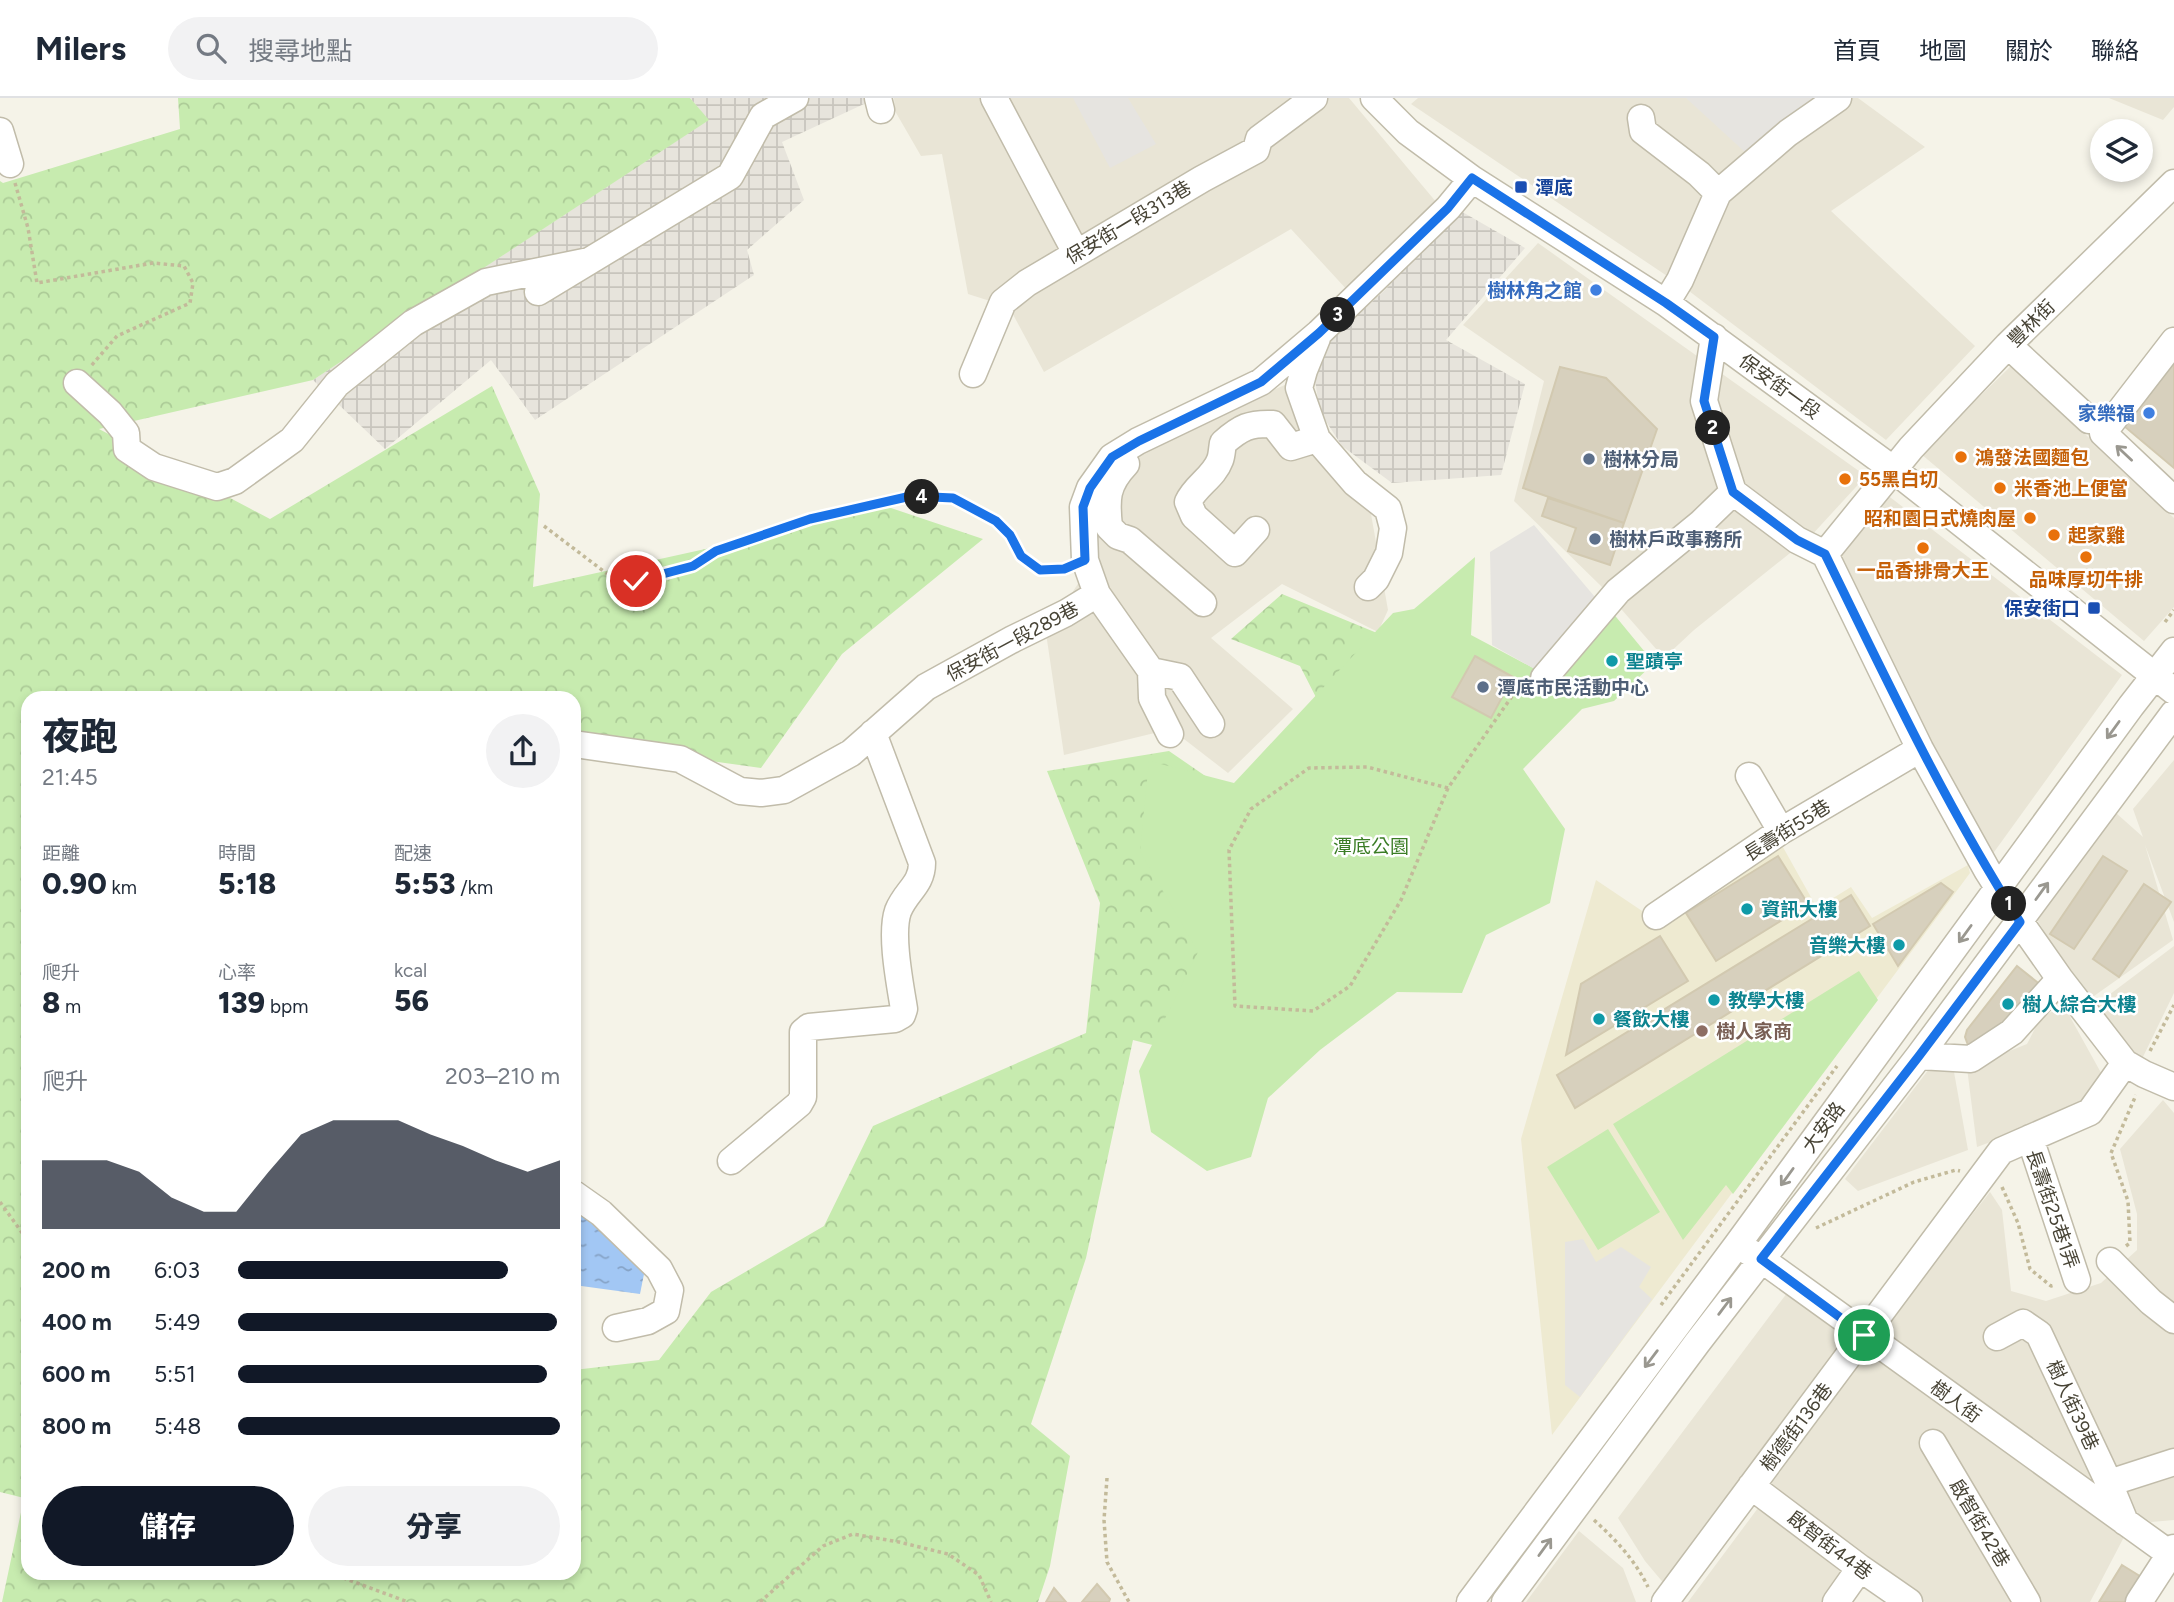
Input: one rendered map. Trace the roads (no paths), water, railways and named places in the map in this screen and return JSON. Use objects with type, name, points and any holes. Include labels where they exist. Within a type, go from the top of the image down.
[{"type":"street","points":[[538,292],[730,176],[763,116],[796,98]]},
{"type":"street","points":[[993,98],[1076,253]]},
{"type":"street","name":"保安街一段313巷","points":[[973,374],[1003,302],[1027,283],[1076,253],[1256,150],[1259,139],[1314,98]]},
{"type":"street","name":"保安街一段","points":[[1374,98],[1408,132],[1472,178],[1666,303],[1894,470],[2164,683]]},
{"type":"street","points":[[1666,303],[1680,280],[1718,193],[1788,133],[1838,98]]},
{"type":"street","points":[[1641,118],[1643,131],[1699,174],[1718,193]]},
{"type":"street","points":[[0,131],[10,164]]},
{"type":"street","name":"保安街一段289巷","points":[[581,745],[680,759],[740,791],[761,793],[784,790],[850,753],[926,687],[1097,594],[1085,560],[1083,507],[1090,488],[1112,457],[1139,441],[1261,382],[1319,333],[1448,208],[1472,178]]},
{"type":"street","name":"豐林街","points":[[1825,554],[1911,448],[2008,345],[2174,183]]},
{"type":"street","points":[[77,383],[110,413],[126,433],[127,449],[155,467],[217,487],[235,481],[292,440],[337,384],[413,323],[486,282],[589,261]]},
{"type":"street","points":[[1319,333],[1299,388],[1317,439],[1355,483],[1388,509],[1393,528],[1389,553],[1376,579],[1368,587]]},
{"type":"street","points":[[1714,337],[1704,401],[1733,492],[1797,540],[1825,554],[1920,749],[2020,922],[2125,1063],[2174,1087]]},
{"type":"street","points":[[2174,341],[2130,403],[2103,433],[2174,500]]},
{"type":"street","points":[[2008,345],[2090,420]]},
{"type":"street","points":[[1256,530],[1235,553],[1194,516],[1188,502],[1192,493],[1220,462],[1223,443],[1239,429],[1256,424],[1273,424],[1292,447],[1317,439]]},
{"type":"street","points":[[1139,441],[1136,452],[1114,477],[1107,503],[1109,527],[1118,536],[1130,540],[1203,603]]},
{"type":"street","points":[[1544,678],[1618,591],[1701,523],[1733,492]]},
{"type":"street","points":[[1097,594],[1151,671],[1152,698],[1170,734]]},
{"type":"street","name":"大安路","points":[[1470,1602],[1737,1245],[1998,888],[2164,683],[2174,651]]},
{"type":"street","points":[[1151,671],[1180,677],[1211,724]]},
{"type":"street","name":"大安路","points":[[1505,1602],[1761,1259],[2020,922],[2174,713]]},
{"type":"street","points":[[731,1161],[799,1104],[803,1097],[803,1032],[808,1027],[895,1019],[902,1015],[904,1009],[896,955],[897,915],[900,906],[922,876],[922,863],[873,733]]},
{"type":"street","name":"長壽街55巷","points":[[1656,916],[1781,831],[1920,749]]},
{"type":"street","points":[[1749,776],[1781,831]]},
{"type":"street","points":[[1919,1056],[1971,1059],[2012,1032],[2060,979]]},
{"type":"street","points":[[2029,1138],[2090,1112],[2125,1063]]},
{"type":"street","name":"樹德街136巷","points":[[1665,1602],[2001,1151],[2029,1138]]},
{"type":"street","name":"長壽街25巷1弄","points":[[2029,1138],[2077,1280]]},
{"type":"street","points":[[581,1199],[601,1213],[659,1269],[670,1290],[666,1311],[648,1321],[616,1328]]},
{"type":"street","name":"樹人街","points":[[1737,1245],[1761,1259],[2124,1522],[2173,1553]]},
{"type":"street","points":[[2110,1261],[2151,1302],[2174,1320]]},
{"type":"street","name":"樹人街39巷","points":[[1997,1337],[2023,1323],[2039,1334],[2109,1483],[2124,1522]]},
{"type":"street","name":"啟智街42巷","points":[[1933,1443],[2026,1602]]},
{"type":"street","points":[[2109,1483],[2174,1462]]},
{"type":"street","name":"啟智街44巷","points":[[1751,1486],[1860,1569],[1909,1602]]},
{"type":"street","points":[[2139,1602],[2173,1553]]},
{"type":"street","points":[[1836,1602],[1860,1569]]},
{"type":"water","points":[[581,1216],[590,1220],[644,1274],[640,1294],[581,1286]]},
{"type":"place","name":"潭底","points":[[1521,187]]},
{"type":"place","name":"樹林角之館","points":[[1596,290]]},
{"type":"place","name":"家樂福","points":[[2149,413]]},
{"type":"place","name":"鴻發法國麵包","points":[[1961,457]]},
{"type":"place","name":"樹林分局","points":[[1589,459]]},
{"type":"place","name":"55黑白切","points":[[1845,479]]},
{"type":"place","name":"米香池上便當","points":[[2000,488]]},
{"type":"place","name":"昭和園日式燒肉屋","points":[[2030,518]]},
{"type":"place","name":"起家雞","points":[[2054,535]]},
{"type":"place","name":"樹林戶政事務所","points":[[1595,539]]},
{"type":"place","name":"一品香排骨大王","points":[[1923,548]]},
{"type":"place","name":"品味厚切牛排","points":[[2086,557]]},
{"type":"place","name":"保安街口","points":[[2094,608]]},
{"type":"place","name":"聖蹟亭","points":[[1612,661]]},
{"type":"place","name":"潭底市民活動中心","points":[[1483,687]]},
{"type":"place","name":"資訊大樓","points":[[1747,909]]},
{"type":"place","name":"音樂大樓","points":[[1899,945]]},
{"type":"place","name":"教學大樓","points":[[1714,1000]]},
{"type":"place","name":"樹人綜合大樓","points":[[2008,1004]]},
{"type":"place","name":"餐飲大樓","points":[[1599,1019]]},
{"type":"place","name":"樹人家商","points":[[1702,1031]]},
{"type":"park label","name":"潭底公園","points":[[1371,846]]}]
